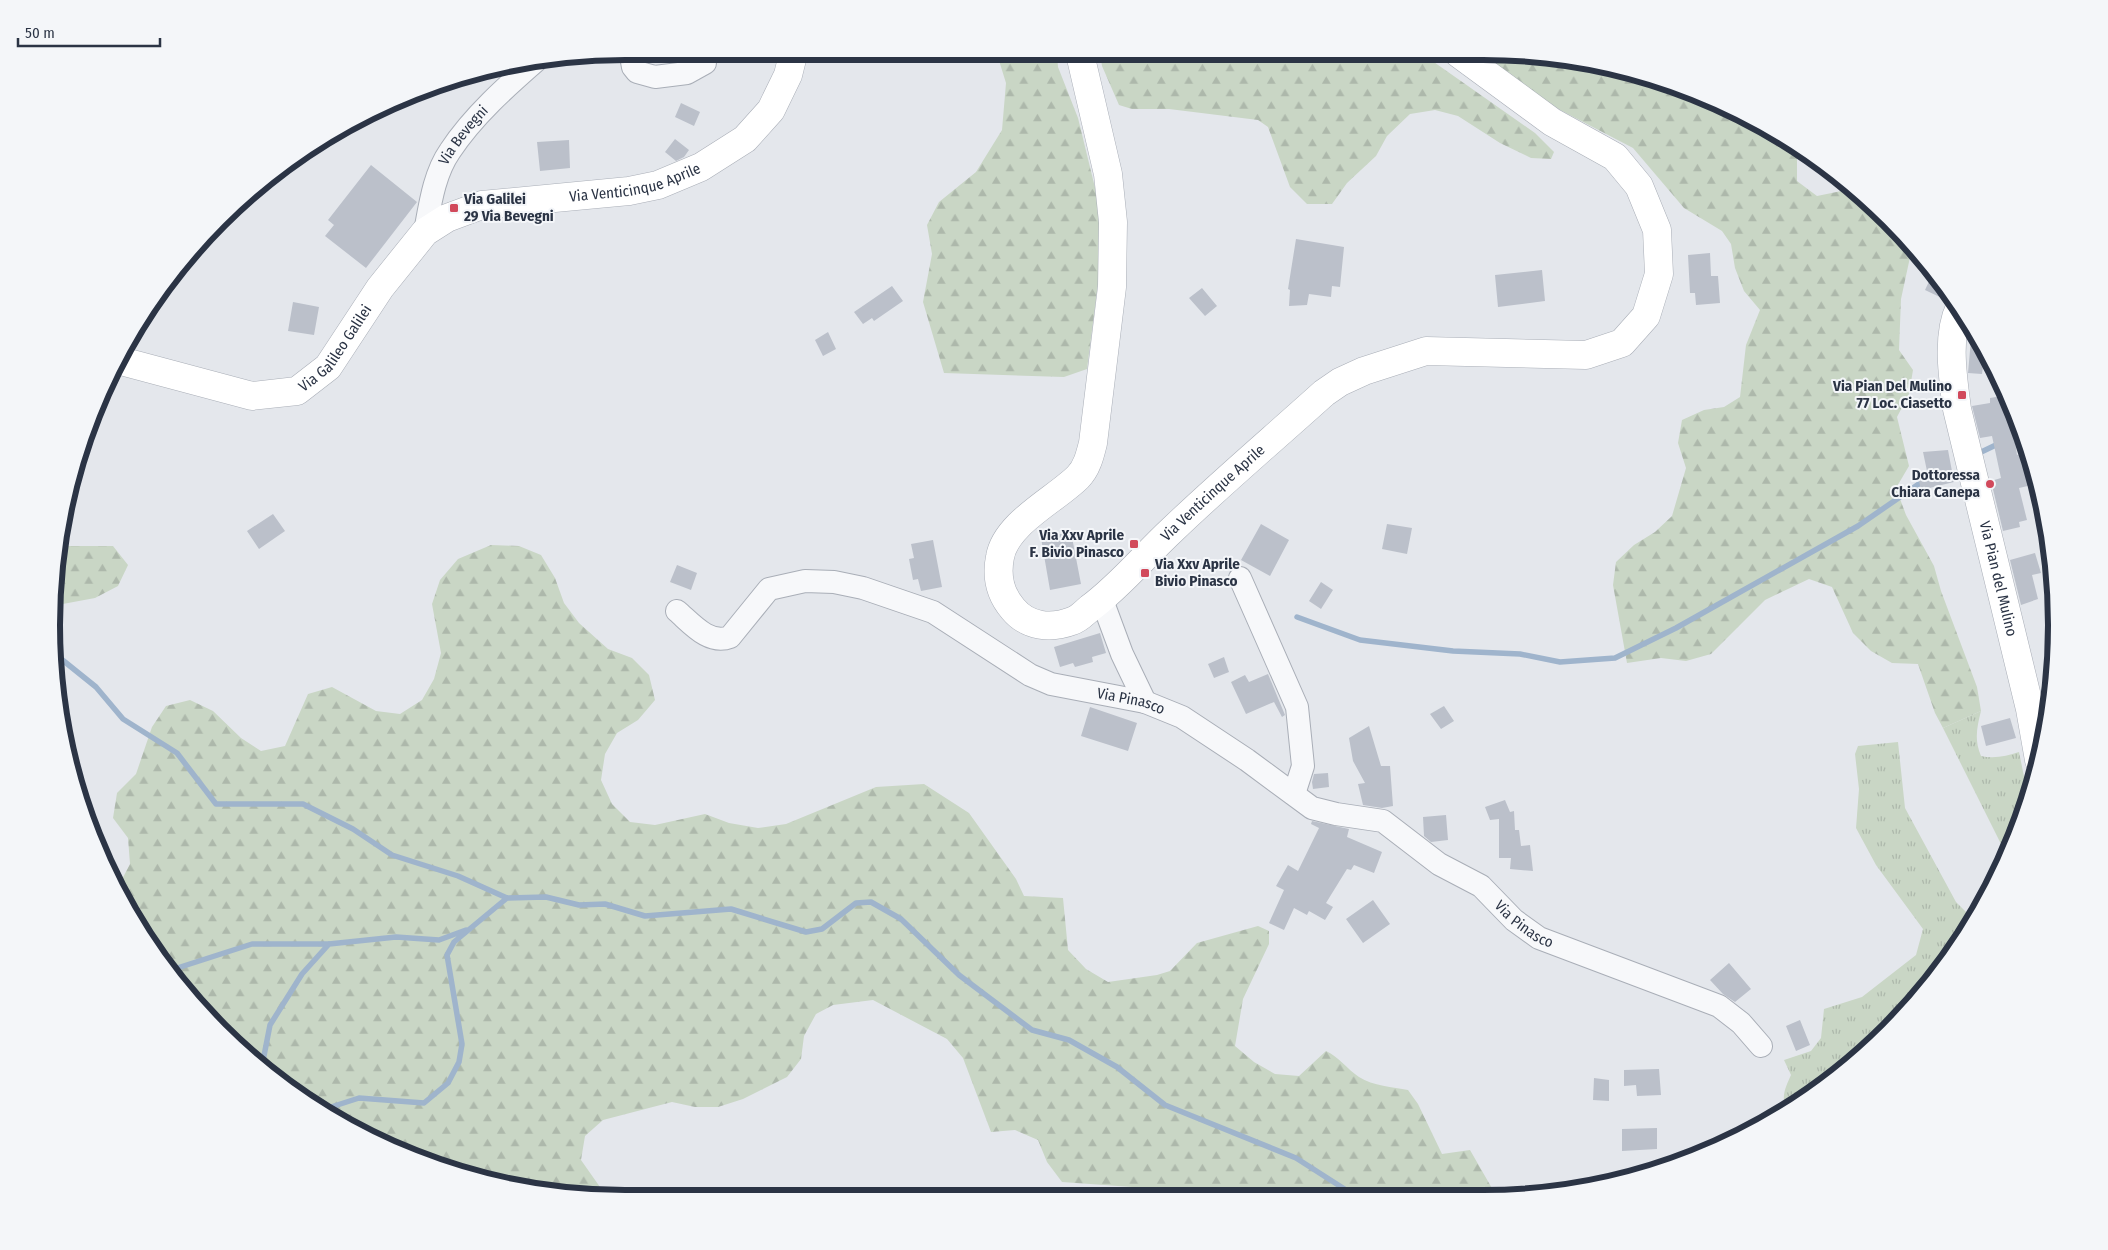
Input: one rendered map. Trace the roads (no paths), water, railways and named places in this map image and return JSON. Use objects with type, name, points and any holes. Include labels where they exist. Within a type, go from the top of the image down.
[{"type":"main road","name":"Via Venticinque Aprile","points":[[425,232],[448,218],[482,205],[629,191],[658,185],[701,167],[745,139],[771,110],[788,75],[792,60]]},
{"type":"main road","name":"Via Venticinque Aprile","points":[[1081,60],[1108,174],[1114,222],[1112,286],[1093,443],[1088,462],[1079,476],[1019,525],[1000,554],[998,569],[1000,586],[1005,600],[1017,613],[1038,625],[1057,626],[1074,620],[1102,600],[1172,530],[1324,393],[1340,382],[1364,371],[1426,351],[1586,355],[1622,343],[1646,316],[1660,274],[1658,230],[1639,186],[1614,157],[1552,122],[1468,60]]},
{"type":"main road","name":"Via Galileo Galilei","points":[[125,362],[252,396],[297,391],[328,367],[380,288],[425,232]]},
{"type":"main road","name":"Via Pian del Mulino","points":[[1957,317],[1951,360],[1957,409],[2030,709],[2036,741]]},
{"type":"street","points":[[632,60],[633,67],[637,72],[654,77],[687,73],[705,63]]},
{"type":"street","name":"Via Bevegni","points":[[425,232],[434,190],[449,152],[475,120],[528,69]]},
{"type":"street","points":[[1240,578],[1297,707],[1303,766],[1294,794]]},
{"type":"street","name":"Via Pinasco","points":[[677,611],[702,633],[722,640],[730,637],[769,589],[805,581],[834,582],[862,588],[933,612],[1030,675],[1051,684],[1145,702],[1182,717],[1247,760],[1312,808],[1336,814],[1383,821],[1439,864],[1481,886],[1514,920],[1539,938],[1719,1006],[1740,1023],[1761,1046]]},
{"type":"street","points":[[1102,600],[1122,654],[1145,702]]},
{"type":"waterway","points":[[2009,439],[2016,436]]},
{"type":"waterway","points":[[1975,455],[2000,443]]},
{"type":"waterway","points":[[1297,617],[1360,640],[1453,651],[1520,654],[1560,662],[1615,658],[1676,628],[1858,526],[1926,479]]},
{"type":"waterway","points":[[61,659],[96,687],[123,719],[177,753],[216,804],[303,804],[353,829],[392,855],[458,876],[507,898],[546,897],[579,905],[605,904],[645,916],[731,909],[806,932],[822,929],[856,903],[871,902],[901,919],[959,975],[1032,1030],[1069,1040],[1117,1067],[1165,1105],[1296,1158],[1346,1190]]},
{"type":"waterway","points":[[331,1107],[359,1098],[424,1103],[448,1083],[459,1062],[462,1044],[447,955],[454,942],[507,898]]},
{"type":"waterway","points":[[176,968],[252,944],[329,944],[396,937],[439,940],[466,930]]},
{"type":"waterway","points":[[263,1059],[270,1025],[302,974],[329,944]]},
{"type":"place","name":"Via Galilei 29 Via Bevegni","points":[[454,208]]},
{"type":"place","name":"Via Pian Del Mulino 77 Loc. Ciasetto","points":[[1962,395]]},
{"type":"place","name":"Dottoressa Chiara Canepa","points":[[1990,484]]},
{"type":"place","name":"Via Xxv Aprile F. Bivio Pinasco","points":[[1134,544]]},
{"type":"place","name":"Via Xxv Aprile Bivio Pinasco","points":[[1145,573]]}]
